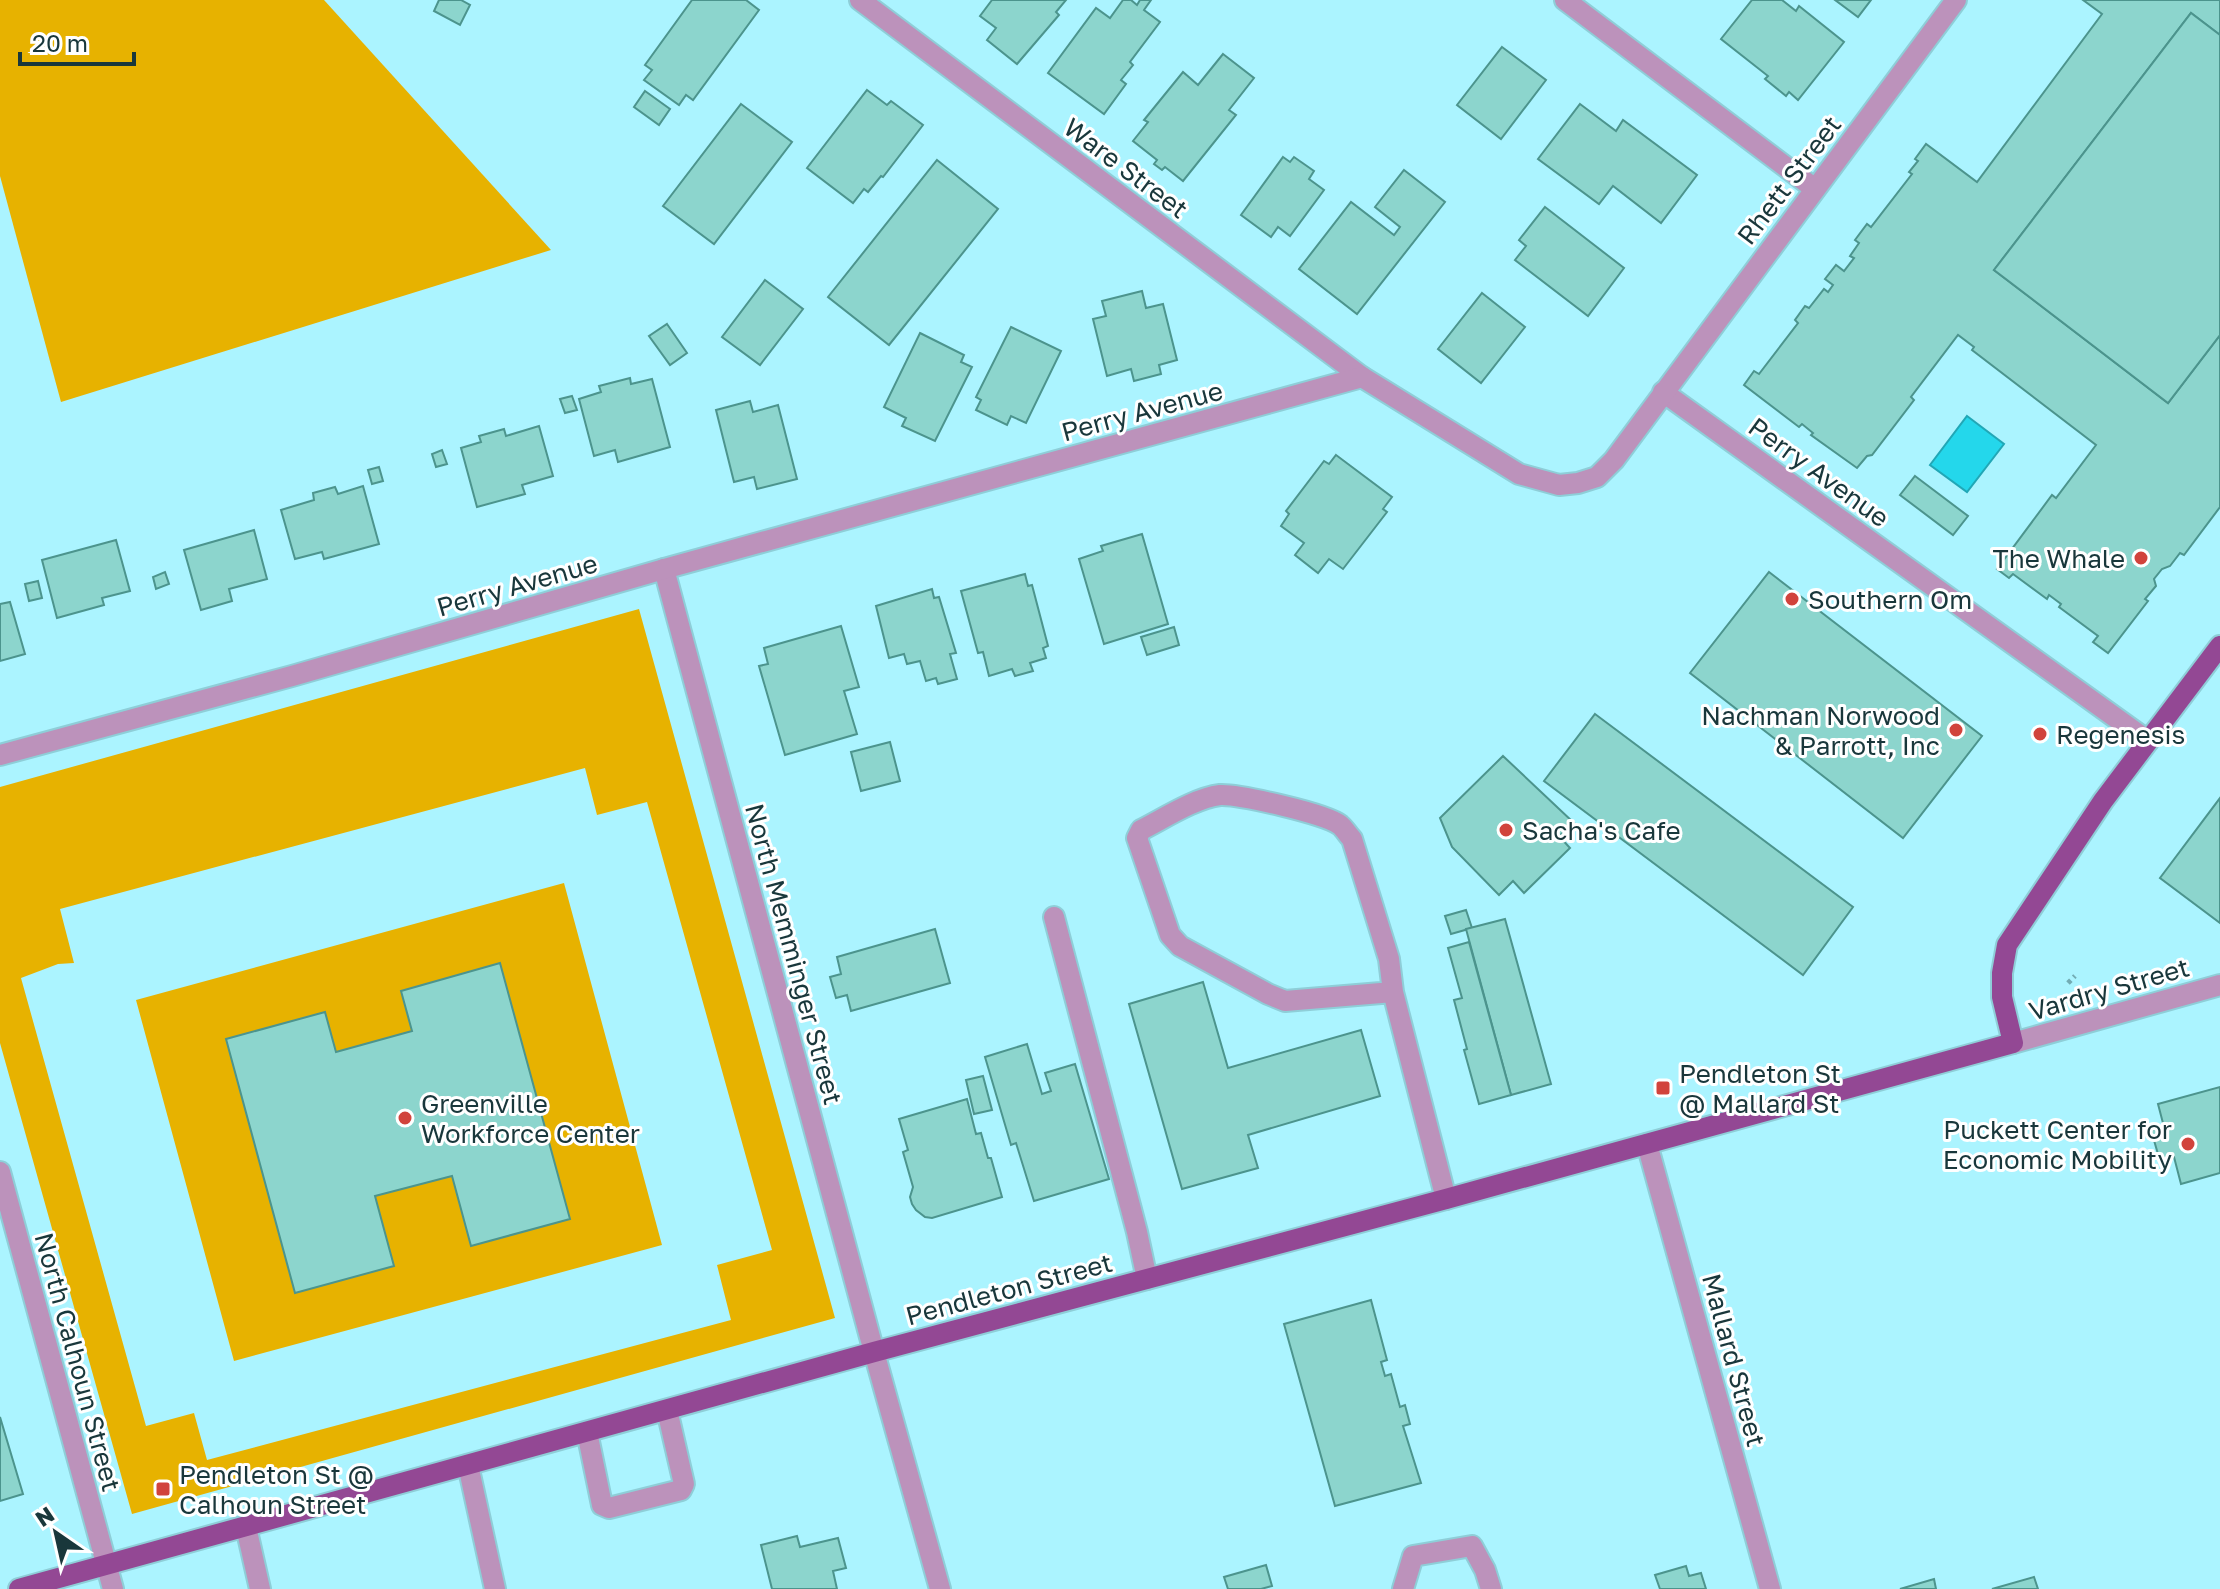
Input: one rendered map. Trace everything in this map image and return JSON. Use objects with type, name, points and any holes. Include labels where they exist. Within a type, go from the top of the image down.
[{"type":"main road","points":[[2013,1043],[2002,997],[2007,945],[2103,801],[2220,646]]},
{"type":"main road","name":"Pendleton Street","points":[[19,1589],[874,1352],[2013,1043]]},
{"type":"street","name":"Ware Street","points":[[860,0],[1362,377]]},
{"type":"street","points":[[1565,0],[1815,189]]},
{"type":"street","name":"Rhett Street","points":[[1663,392],[1956,0]]},
{"type":"street","points":[[1362,377],[1519,474],[1559,485],[1597,477],[1614,460],[1663,392]]},
{"type":"street","name":"Perry Avenue","points":[[0,755],[1362,377]]},
{"type":"street","name":"Perry Avenue","points":[[1663,392],[2148,741]]},
{"type":"street","name":"North Memminger Street","points":[[664,569],[940,1589]]},
{"type":"street","points":[[1393,992],[1285,1001],[1180,946],[1170,935],[1137,838],[1141,830],[1198,801],[1219,795],[1243,797],[1340,824],[1352,839],[1389,959],[1393,992],[1446,1199]]},
{"type":"street","points":[[1054,917],[1147,1279]]},
{"type":"street","name":"Vardry Street","points":[[2013,1043],[2220,985]]},
{"type":"street","name":"Mallard Street","points":[[1647,1144],[1770,1589]]},
{"type":"street","name":"North Calhoun Street","points":[[0,1172],[113,1589]]},
{"type":"street","points":[[587,1432],[602,1505],[609,1508],[681,1490],[684,1484],[667,1410]]},
{"type":"street","points":[[468,1465],[495,1589]]},
{"type":"street","points":[[246,1527],[260,1589]]},
{"type":"street","points":[[1403,1589],[1413,1556],[1472,1546],[1491,1589]]},
{"type":"path","points":[[2068,983],[2075,976]]},
{"type":"shaded area","points":[[0,0],[324,0],[551,250],[61,402],[0,176]]},
{"type":"shaded area","points":[[639,609],[835,1318],[132,1514],[0,1043],[0,787]],"holes":[[[585,768],[597,815],[647,802],[772,1250],[717,1265],[731,1320],[207,1460],[194,1413],[146,1426],[21,978],[58,964],[74,963],[60,909]]]},
{"type":"shaded area","points":[[564,883],[662,1245],[234,1361],[136,1000]],"holes":[[[500,963],[570,1218],[452,1176],[375,1196],[394,1266],[226,1039],[325,1012],[336,1052],[412,1031],[402,991]]]},
{"type":"water","points":[[1967,416],[2004,444],[1967,492],[1930,465]]},
{"type":"building","points":[[439,0],[461,0],[470,5],[460,25],[434,11]]},
{"type":"building","points":[[692,0],[746,0],[759,10],[693,100],[686,95],[679,105],[644,80],[652,70],[645,65]]},
{"type":"building","points":[[992,0],[1066,0],[1056,12],[1059,15],[1017,64],[987,40],[996,28],[980,16]]},
{"type":"building","points":[[1123,0],[1131,0],[1137,5],[1140,0],[1151,0],[1144,10],[1160,22],[1130,62],[1133,65],[1121,80],[1126,84],[1104,114],[1048,73],[1096,8],[1110,18]]},
{"type":"building","points":[[1752,0],[1782,0],[1796,11],[1799,6],[1844,42],[1798,100],[1789,92],[1786,96],[1765,79],[1768,76],[1721,39]]},
{"type":"building","points":[[1835,0],[1871,0],[1858,17]]},
{"type":"building","points":[[2083,0],[2220,0],[2220,35],[2191,13],[1994,270],[2168,403],[2220,335],[2220,507],[2184,555],[2180,553],[2154,579],[2156,586],[2145,599],[2148,601],[2108,653],[2093,642],[2098,636],[2059,607],[2061,604],[2049,595],[2047,599],[2013,574],[2009,578],[1997,569],[2052,495],[2056,498],[2096,445],[1972,350],[1974,347],[1958,335],[1911,397],[1914,400],[1872,455],[1867,456],[1857,468],[1811,435],[1813,433],[1802,424],[1799,427],[1744,385],[1754,371],[1759,374],[1798,323],[1795,320],[1805,306],[1809,308],[1824,289],[1828,292],[1833,285],[1825,279],[1836,265],[1844,271],[1854,258],[1850,256],[1859,243],[1855,240],[1867,224],[1871,227],[1912,174],[1909,172],[1918,161],[1915,159],[1926,144],[1977,182],[2102,14]]},
{"type":"building","points":[[2191,13],[2220,35],[2220,335],[2168,403],[1994,270]]},
{"type":"building","points":[[1502,47],[1546,80],[1501,139],[1457,105]]},
{"type":"building","points":[[1223,54],[1254,78],[1229,110],[1236,115],[1183,181],[1165,167],[1162,170],[1154,164],[1157,160],[1133,141],[1148,122],[1144,120],[1183,72],[1198,85]]},
{"type":"building","points":[[867,90],[887,105],[891,101],[923,125],[883,177],[868,192],[864,189],[853,203],[807,168]]},
{"type":"building","points":[[645,91],[670,109],[659,125],[634,107]]},
{"type":"building","points":[[741,104],[792,142],[714,244],[663,206]]},
{"type":"building","points":[[1580,104],[1616,131],[1623,120],[1697,175],[1661,223],[1613,186],[1599,204],[1538,159]]},
{"type":"building","points":[[1283,157],[1290,162],[1294,157],[1314,171],[1309,179],[1324,190],[1290,236],[1278,227],[1271,237],[1241,215]]},
{"type":"building","points":[[937,160],[998,209],[889,345],[828,297]]},
{"type":"building","points":[[1404,170],[1445,202],[1357,314],[1299,269],[1351,202],[1394,235],[1400,227],[1375,207]]},
{"type":"building","points":[[1545,207],[1624,268],[1588,316],[1515,260],[1526,246],[1519,240]]},
{"type":"building","points":[[765,280],[803,309],[760,365],[722,337]]},
{"type":"building","points":[[1142,291],[1146,308],[1163,304],[1177,360],[1159,365],[1161,374],[1134,381],[1131,369],[1107,376],[1093,319],[1106,316],[1102,301]]},
{"type":"building","points":[[1482,293],[1525,327],[1481,383],[1438,349]]},
{"type":"building","points":[[667,324],[687,353],[670,365],[649,336]]},
{"type":"building","points":[[1011,327],[1061,351],[1026,423],[1011,416],[1007,425],[976,410],[981,400],[976,397]]},
{"type":"building","points":[[920,333],[964,355],[961,362],[972,367],[935,441],[902,426],[906,418],[884,407]]},
{"type":"building","points":[[630,378],[631,384],[652,379],[670,447],[618,462],[615,450],[594,456],[579,399],[601,392],[599,386]]},
{"type":"building","points":[[572,396],[577,410],[565,413],[560,399]]},
{"type":"building","points":[[750,401],[753,412],[778,405],[797,479],[757,489],[754,477],[734,482],[716,410]]},
{"type":"building","points":[[539,426],[553,476],[522,485],[525,494],[477,507],[461,448],[481,442],[479,436],[504,429],[506,436]]},
{"type":"building","points":[[442,450],[447,464],[436,467],[432,454]]},
{"type":"building","points":[[1336,455],[1392,497],[1383,509],[1387,512],[1343,569],[1329,559],[1318,573],[1295,555],[1304,543],[1281,526],[1289,514],[1286,511],[1324,461],[1329,464]]},
{"type":"building","points":[[379,467],[383,481],[372,484],[368,470]]},
{"type":"building","points":[[1915,476],[1968,516],[1953,535],[1900,495]]},
{"type":"building","points":[[363,486],[379,544],[324,559],[322,552],[295,559],[281,510],[314,500],[313,493],[335,487],[338,494]]},
{"type":"building","points":[[254,530],[267,579],[229,589],[232,601],[201,610],[184,550]]},
{"type":"building","points":[[1142,534],[1168,624],[1104,644],[1079,559],[1103,551],[1101,546]]},
{"type":"building","points":[[116,540],[130,591],[102,598],[104,605],[57,618],[42,560]]},
{"type":"building","points":[[165,572],[169,584],[156,589],[153,577]]},
{"type":"building","points":[[1769,572],[1982,736],[1903,838],[1690,673]]},
{"type":"building","points":[[1025,574],[1028,586],[1032,585],[1048,646],[1043,648],[1046,658],[1030,663],[1033,671],[1015,676],[1012,669],[989,676],[983,652],[978,653],[961,591]]},
{"type":"building","points":[[38,581],[42,598],[29,601],[25,584]]},
{"type":"building","points":[[932,589],[934,598],[939,597],[956,653],[950,654],[957,679],[938,684],[936,678],[926,681],[920,661],[907,664],[904,654],[889,658],[876,606]]},
{"type":"building","points":[[10,602],[25,654],[0,661],[0,604]]},
{"type":"building","points":[[841,626],[859,687],[844,691],[857,734],[785,755],[759,666],[768,664],[764,648]]},
{"type":"building","points":[[1174,627],[1179,645],[1147,655],[1141,637]]},
{"type":"building","points":[[1595,714],[1853,907],[1803,975],[1544,781]]},
{"type":"building","points":[[890,742],[900,781],[861,791],[851,752]]},
{"type":"building","name":"Sacha's Cafe","points":[[1503,756],[1574,823],[1559,836],[1570,848],[1524,893],[1513,881],[1499,895],[1452,847],[1440,818]]},
{"type":"building","points":[[2220,798],[2220,923],[2160,878]]},
{"type":"building","points":[[1466,910],[1472,928],[1451,934],[1445,916]]},
{"type":"building","points":[[1505,919],[1551,1084],[1511,1095],[1466,929]]},
{"type":"building","points":[[935,929],[950,983],[851,1011],[847,995],[836,998],[830,977],[841,974],[837,957]]},
{"type":"building","points":[[1469,942],[1511,1095],[1479,1104],[1454,1000],[1462,998],[1448,948]]},
{"type":"building","points":[[500,963],[570,1219],[471,1246],[452,1176],[375,1196],[394,1266],[295,1293],[226,1039],[325,1012],[336,1052],[412,1031],[401,991]]},
{"type":"building","points":[[1203,982],[1228,1068],[1361,1030],[1380,1096],[1248,1135],[1258,1168],[1182,1189],[1129,1004]]},
{"type":"building","points":[[1027,1044],[1042,1094],[1051,1091],[1045,1073],[1075,1064],[1109,1179],[1034,1201],[1016,1143],[1011,1145],[985,1057]]},
{"type":"building","points":[[983,1076],[992,1110],[974,1114],[966,1080]]},
{"type":"building","name":"Puckett Center for Economic Mobility","points":[[2220,1087],[2220,1173],[2181,1184],[2174,1157],[2160,1161],[2151,1130],[2164,1127],[2158,1104]]},
{"type":"building","points":[[967,1099],[976,1134],[981,1133],[1002,1197],[932,1218],[925,1217],[916,1210],[910,1197],[913,1187],[903,1152],[908,1150],[899,1119]]},
{"type":"building","points":[[1371,1300],[1387,1360],[1381,1362],[1385,1376],[1391,1374],[1400,1407],[1405,1405],[1410,1424],[1403,1426],[1421,1483],[1335,1506],[1284,1324]]},
{"type":"building","points":[[0,1417],[23,1494],[0,1501]]},
{"type":"building","points":[[797,1536],[800,1547],[838,1538],[846,1568],[833,1571],[837,1589],[772,1589],[761,1545]]},
{"type":"building","points":[[1266,1565],[1272,1586],[1228,1589],[1224,1577]]},
{"type":"building","points":[[1686,1566],[1689,1576],[1701,1573],[1706,1589],[1660,1589],[1655,1575]]},
{"type":"building","points":[[2034,1577],[2038,1589],[1992,1589]]},
{"type":"building","points":[[1934,1579],[1936,1589],[1900,1589]]},
{"type":"place","name":"The Whale","points":[[2141,558]]},
{"type":"place","name":"Southern Om","points":[[1792,599]]},
{"type":"place","name":"Nachman Norwood & Parrott, Inc","points":[[1956,730]]},
{"type":"place","name":"Regenesis","points":[[2040,734]]},
{"type":"place","name":"Sacha's Cafe","points":[[1506,830]]},
{"type":"place","name":"Pendleton St @ Mallard St","points":[[1663,1088]]},
{"type":"place","name":"Greenville Workforce Center","points":[[405,1118]]},
{"type":"place","name":"Puckett Center for Economic Mobility","points":[[2188,1144]]},
{"type":"place","name":"Pendleton St @ Calhoun Street","points":[[163,1489]]}]
